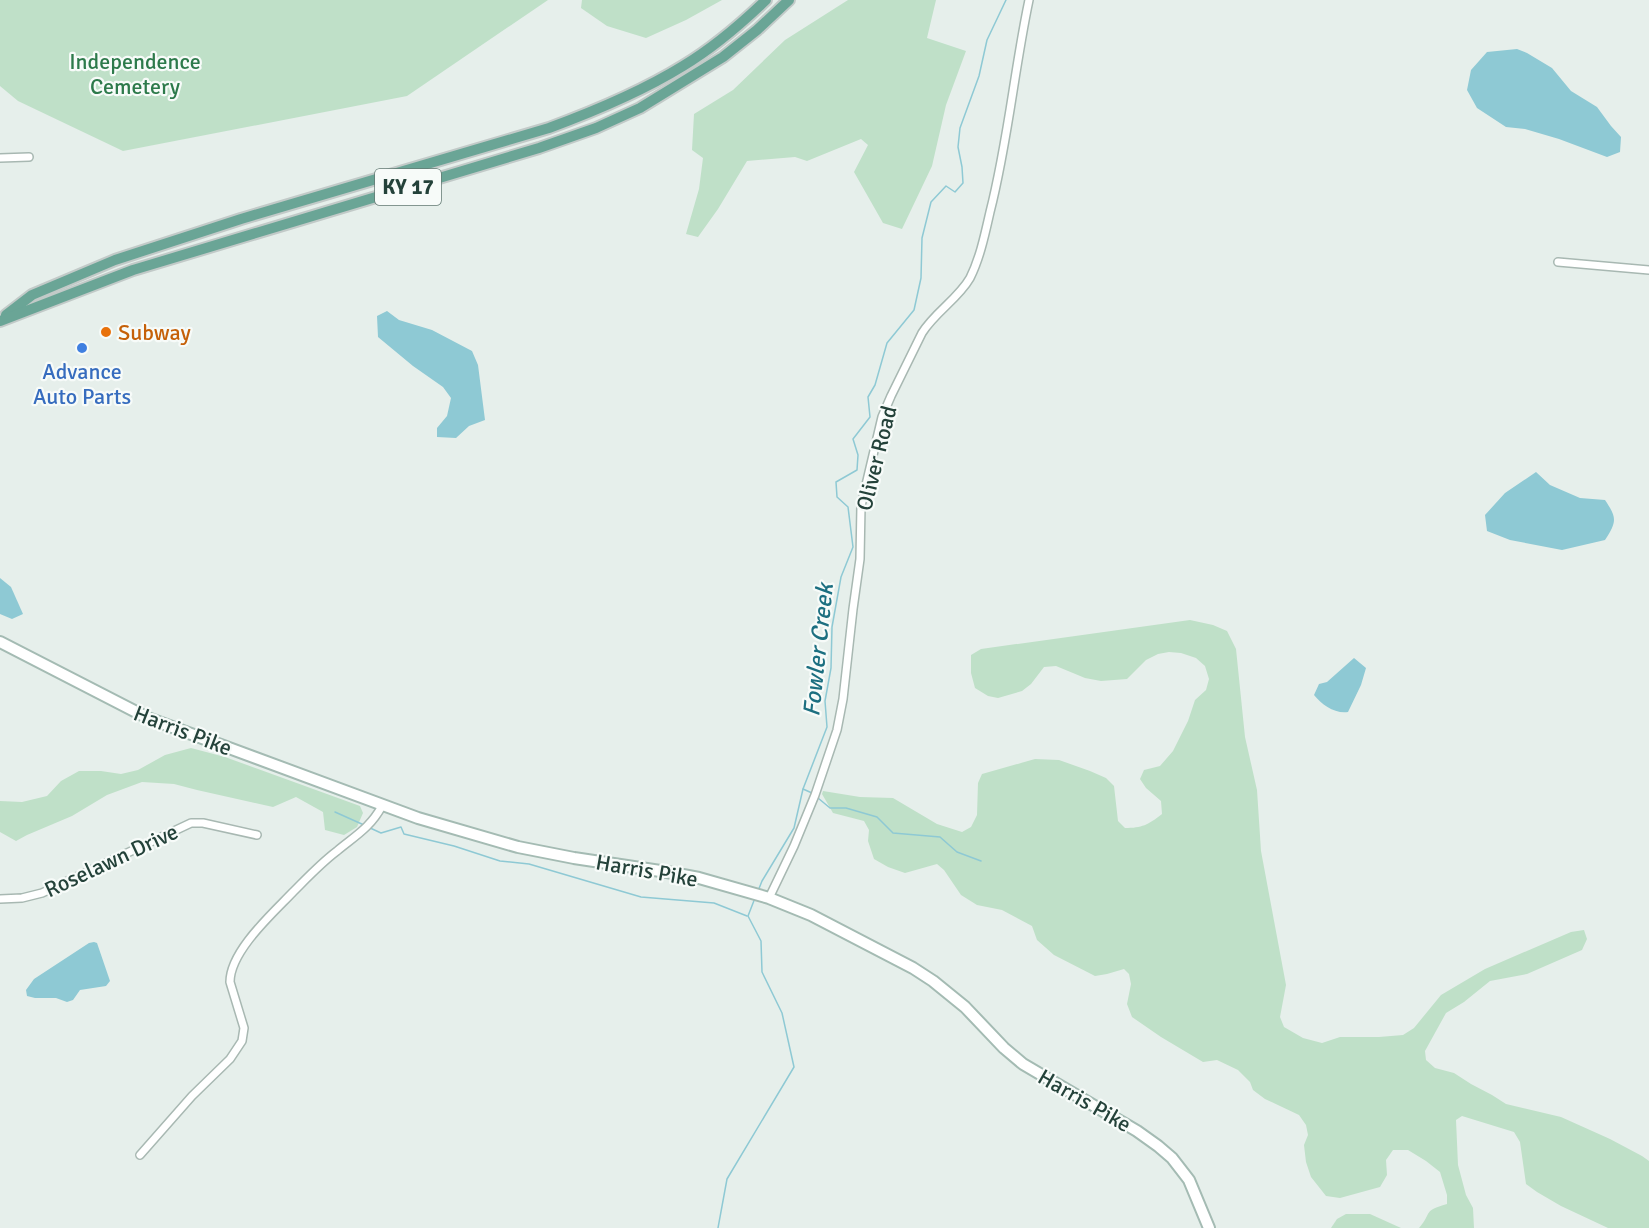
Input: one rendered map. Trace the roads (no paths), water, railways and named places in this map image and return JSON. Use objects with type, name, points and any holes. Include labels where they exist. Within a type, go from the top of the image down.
[{"type":"main road","name":"KY 17","points":[[0,320],[32,295],[115,260],[241,219],[538,131],[594,112],[684,66],[766,0]]},
{"type":"main road","name":"KY 17","points":[[0,320],[133,270],[539,148],[596,128],[640,108],[723,57],[789,0]]},
{"type":"main road","name":"Harris Pike","points":[[0,642],[148,718],[382,806],[518,847],[699,878],[769,898],[813,916],[913,968],[933,981],[965,1008],[1023,1064],[1137,1131],[1158,1146],[1172,1158],[1189,1180],[1209,1228]]},
{"type":"street","name":"Oliver Road","points":[[769,898],[815,795],[841,712],[860,559],[861,506],[878,431],[891,396],[922,333],[940,310],[964,287],[978,256],[1002,159],[1029,0]]},
{"type":"street","points":[[0,158],[29,157]]},
{"type":"street","points":[[1558,262],[1649,270]]},
{"type":"street","points":[[140,1155],[192,1096],[230,1059],[242,1041],[244,1028],[230,976],[243,949],[258,928],[318,867],[366,829],[382,806]]},
{"type":"street","name":"Roselawn Drive","points":[[0,899],[34,896],[191,823],[203,823],[257,835]]},
{"type":"water","points":[[1517,49],[1552,68],[1571,91],[1597,107],[1621,137],[1620,152],[1607,157],[1559,139],[1525,129],[1506,127],[1477,108],[1467,90],[1471,70],[1487,52]]},
{"type":"water","points":[[387,311],[399,320],[432,330],[472,351],[478,365],[485,420],[469,426],[456,438],[437,437],[437,428],[447,416],[451,398],[443,387],[378,337],[377,316]]},
{"type":"water","points":[[1536,472],[1550,485],[1580,498],[1605,500],[1612,511],[1614,520],[1605,540],[1562,550],[1510,540],[1487,531],[1485,515],[1505,493]]},
{"type":"water","points":[[0,578],[11,587],[23,614],[12,619],[0,614]]},
{"type":"water","points":[[1354,658],[1366,668],[1361,685],[1348,712],[1334,710],[1314,695],[1319,684],[1327,682]]},
{"type":"water","points":[[94,942],[97,943],[110,981],[106,986],[80,990],[73,1000],[67,1002],[56,998],[27,996],[26,990],[34,979]]},
{"type":"waterway","name":"Fowler Creek","points":[[758,891],[794,828],[803,789],[827,727],[825,701],[831,668],[832,627],[841,577],[853,547],[848,507],[837,497],[836,482],[857,470],[858,455],[853,439],[870,417],[868,397],[875,385],[887,343],[914,310],[921,278],[922,238],[931,202],[946,186],[955,192],[963,183],[958,147],[960,128],[979,76],[987,40],[1006,0]]},
{"type":"waterway","points":[[803,789],[812,793]]},
{"type":"waterway","points":[[818,798],[830,808],[846,808],[877,817],[893,833],[940,837],[957,852],[981,861]]},
{"type":"waterway","points":[[335,812],[364,825]]},
{"type":"waterway","points":[[368,827],[381,833],[401,827],[404,834],[454,846],[500,861],[529,864],[641,897],[714,903],[747,916]]},
{"type":"waterway","name":"Fowler Creek","points":[[718,1228],[727,1179],[794,1067],[782,1013],[762,972],[761,941],[748,916],[755,898]]},
{"type":"place","name":"Subway","points":[[106,332]]},
{"type":"place","name":"Advance Auto Parts","points":[[82,348]]},
{"type":"park label","name":"Independence Cemetery","points":[[135,74]]}]
